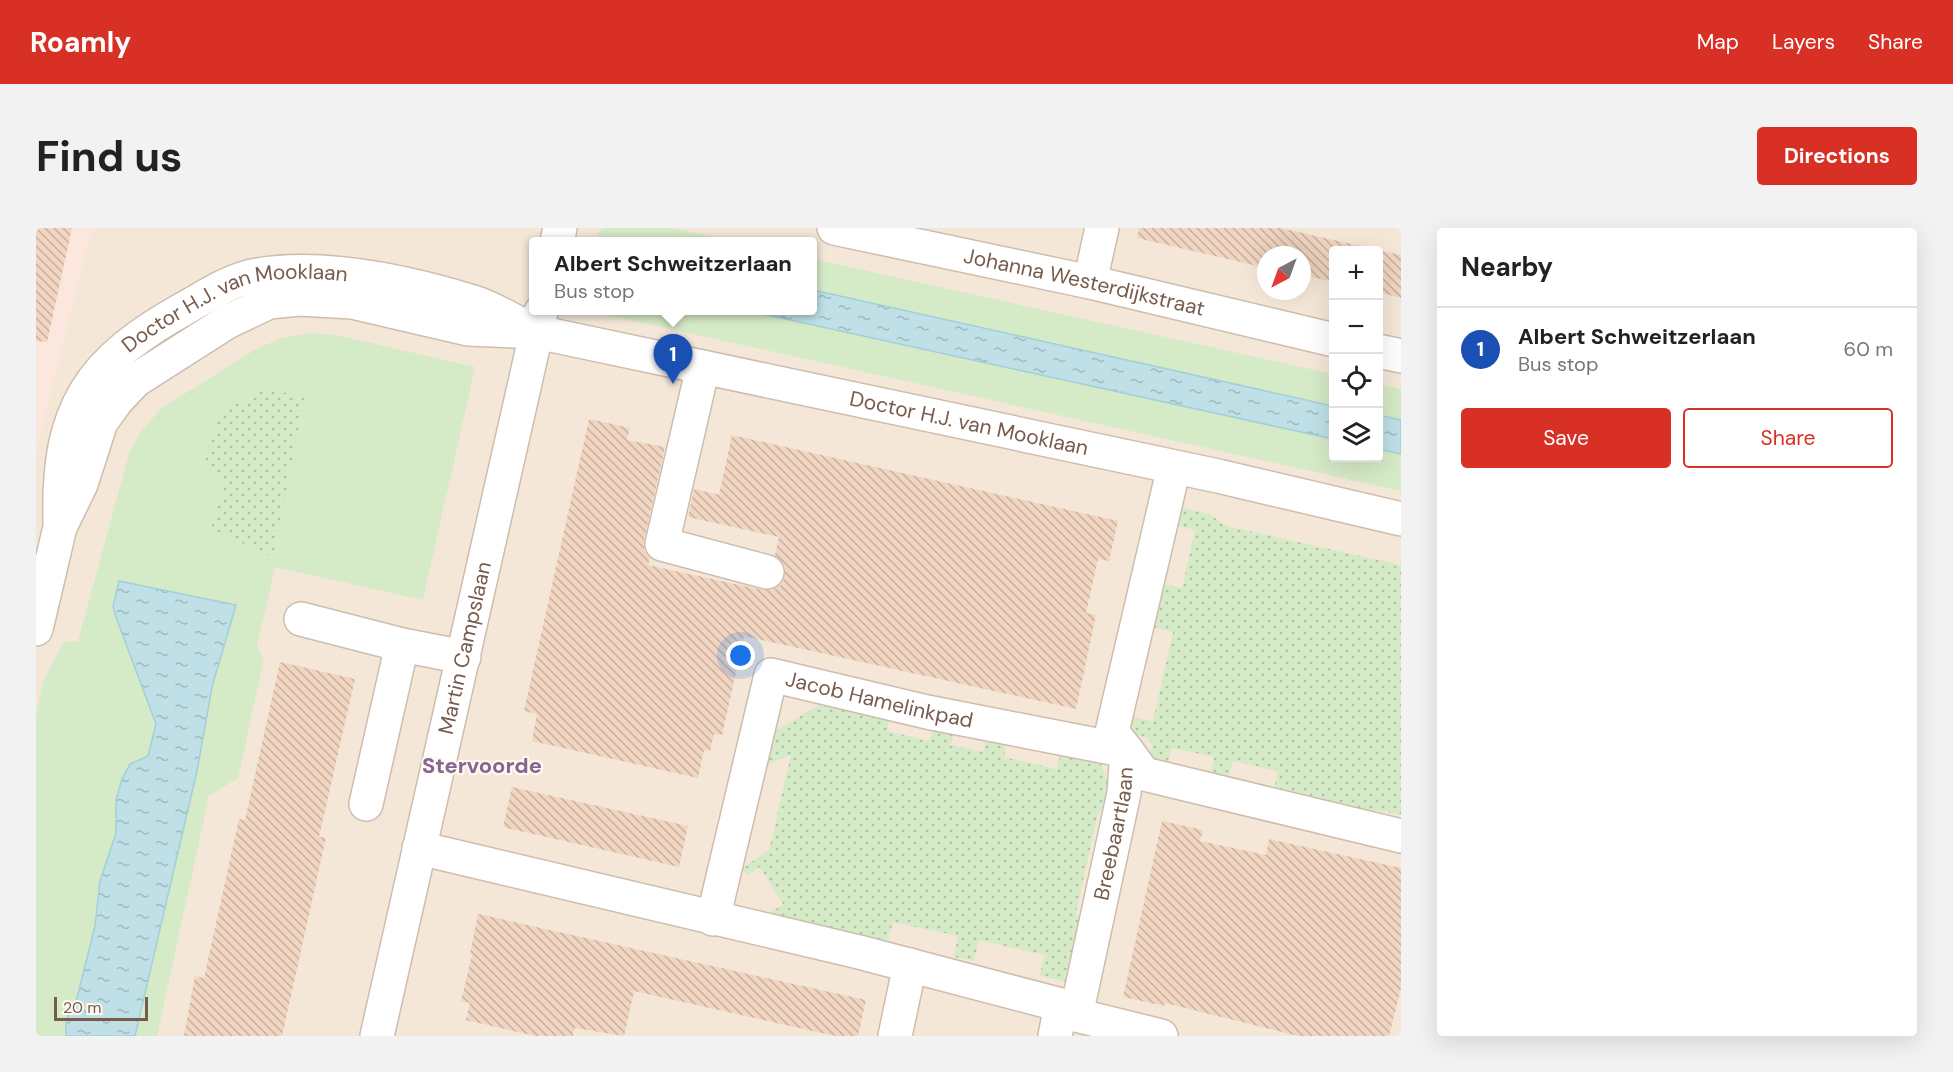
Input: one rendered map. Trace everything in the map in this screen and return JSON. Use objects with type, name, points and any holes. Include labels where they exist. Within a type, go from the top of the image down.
[{"type":"street","name":"Johanna Westerdijkstraat","points":[[834,228],[1090,282],[1329,339]]},
{"type":"street","points":[[1090,282],[1102,228]]},
{"type":"street","name":"Doctor H.J. van Mooklaan","points":[[36,629],[48,524],[81,484],[101,422],[117,400],[136,380],[227,321],[269,302],[299,299],[352,302],[468,329],[539,321],[703,367],[1174,467],[1401,519]]},
{"type":"street","name":"Martin Campslaan","points":[[377,1036],[539,321]]},
{"type":"street","points":[[1383,352],[1401,356]]},
{"type":"street","points":[[703,367],[662,544],[767,572]]},
{"type":"street","name":"Breebaartlaan","points":[[1064,1019],[1124,793],[1127,751],[1112,732],[1174,467]]},
{"type":"street","points":[[301,619],[402,645],[464,657]]},
{"type":"street","points":[[366,804],[402,645]]},
{"type":"street","name":"Jacob Hamelinkpad","points":[[713,919],[771,675],[927,712],[1127,751]]},
{"type":"street","points":[[1127,751],[1144,774],[1401,836]]},
{"type":"street","points":[[419,848],[910,965],[1064,1019],[1161,1036]]},
{"type":"street","points":[[895,1036],[910,965]]},
{"type":"shaded area","points":[[36,228],[1401,228],[1401,1036],[36,1036]]},
{"type":"shaded area","points":[[36,228],[92,228],[36,454]]},
{"type":"green space","points":[[604,228],[673,228],[715,237],[597,237],[599,231]]},
{"type":"green space","points":[[817,260],[1329,373],[1329,405],[817,291]]},
{"type":"green space","points":[[607,315],[767,315],[1329,438],[1329,462],[1383,462],[1383,450],[1401,454],[1401,491]]},
{"type":"green space","points":[[311,333],[341,336],[475,367],[423,600],[275,567],[257,647],[264,659],[238,778],[209,796],[157,1036],[36,1036],[36,715],[43,681],[64,642],[78,641],[130,450],[142,430],[162,408],[256,349],[282,338]]},
{"type":"green space","points":[[1383,385],[1401,389],[1401,420],[1383,416]]},
{"type":"green space","points":[[264,388],[305,397],[273,557],[211,529],[225,484],[202,464],[220,413]]},
{"type":"green space","points":[[1178,507],[1209,514],[1227,526],[1401,565],[1401,815],[1376,810],[1364,817],[1273,792],[1278,771],[1233,761],[1227,782],[1210,777],[1214,757],[1172,748],[1167,768],[1148,764],[1152,745],[1148,738],[1127,733],[1131,717],[1153,721],[1173,632],[1151,627],[1160,583],[1182,588],[1195,530],[1173,525]]},
{"type":"green space","points":[[836,694],[891,710],[887,731],[930,741],[935,720],[955,725],[951,745],[983,752],[987,732],[1007,736],[1004,757],[1057,769],[1062,748],[1098,757],[1113,794],[1110,806],[1098,813],[1076,913],[1084,921],[1067,982],[1040,976],[1044,955],[979,940],[974,961],[954,957],[958,936],[893,922],[888,940],[881,946],[769,914],[783,904],[760,867],[748,875],[741,869],[769,850],[791,755],[766,765],[771,734]]},
{"type":"water","points":[[817,291],[1329,405],[1329,438],[767,315],[817,315]]},
{"type":"water","points":[[1383,416],[1401,420],[1401,454],[1383,450]]},
{"type":"water","points":[[119,581],[236,605],[212,687],[197,771],[135,1036],[66,1036],[66,1022],[72,1004],[76,1002],[95,926],[100,881],[116,833],[116,800],[122,779],[130,764],[148,756],[156,724],[113,606]]},
{"type":"building","points":[[36,228],[72,228],[47,342],[36,341]]},
{"type":"building","points":[[1139,228],[1280,228],[1361,246],[1329,246],[1329,281],[1311,277],[1311,246],[1257,246],[1257,266],[1137,238]]},
{"type":"building","points":[[1383,251],[1401,255],[1401,298],[1383,293]]},
{"type":"building","points":[[589,419],[630,428],[627,440],[665,447],[644,540],[644,550],[650,558],[648,565],[762,590],[772,590],[781,585],[785,577],[785,567],[775,555],[779,537],[688,517],[694,489],[719,495],[732,435],[1118,521],[1109,561],[1098,559],[1086,613],[1096,615],[1076,709],[744,636],[722,735],[714,734],[710,751],[704,750],[698,778],[532,741],[537,714],[524,711]]},
{"type":"building","points":[[280,662],[355,679],[319,837],[326,838],[282,1036],[184,1036],[195,976],[204,978],[239,819],[245,820]]},
{"type":"building","points":[[512,787],[688,826],[679,867],[503,827]]},
{"type":"building","points":[[1162,821],[1203,830],[1200,841],[1266,855],[1269,839],[1401,868],[1401,988],[1389,1036],[1298,1036],[1165,1003],[1164,1006],[1123,997]]},
{"type":"building","points":[[478,914],[866,1000],[858,1036],[835,1036],[634,991],[624,1036],[575,1028],[573,1036],[535,1036],[466,1020],[470,1003],[461,1001],[472,955],[470,954]]},
{"type":"place","name":"Albert Schweitzerlaan","points":[[673,384]]},
{"type":"district","name":"Stervoorde","points":[[482,765]]}]
